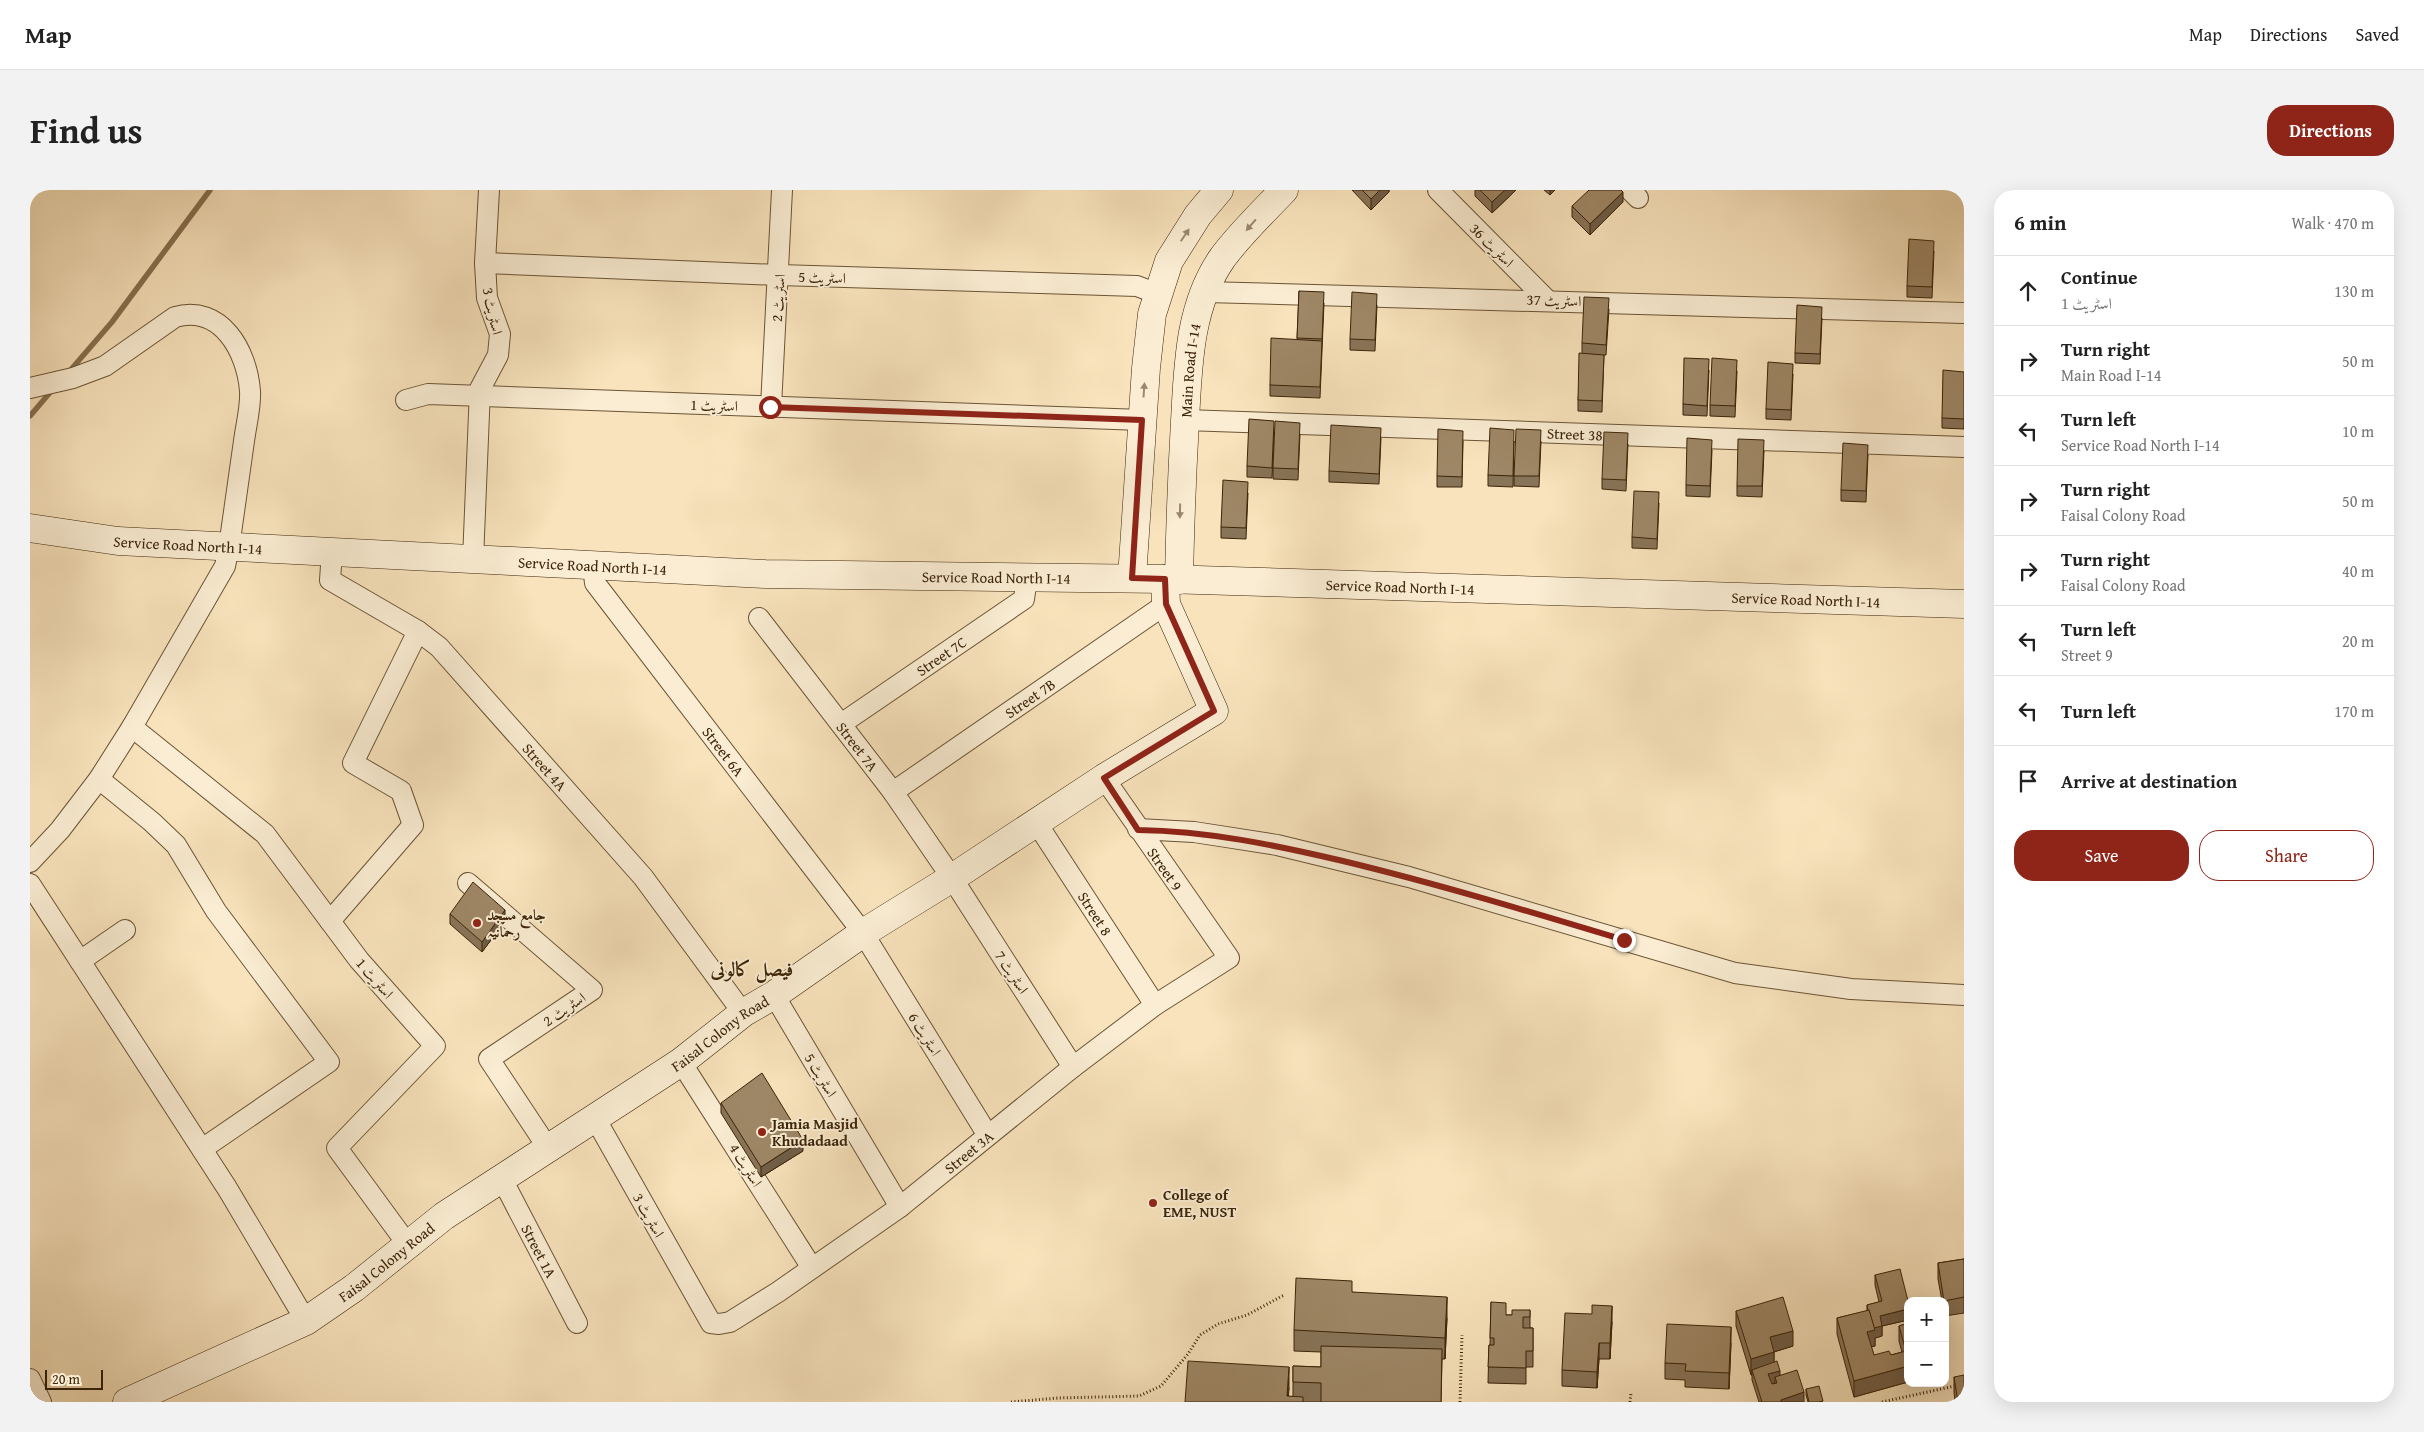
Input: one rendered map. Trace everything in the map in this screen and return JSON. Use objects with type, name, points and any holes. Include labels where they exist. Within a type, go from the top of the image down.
[{"type":"main road","points":[[1132,578],[1148,335],[1158,294],[1169,261],[1180,242],[1219,190]]},
{"type":"main road","name":"Main Road I-14","points":[[1170,588],[1189,360],[1197,314],[1205,292],[1223,258],[1284,190]]},
{"type":"main road","points":[[1140,465],[1181,468]]},
{"type":"main road","name":"Service Road North I-14","points":[[30,528],[118,542],[765,574],[1132,578],[1170,588],[1964,604]]},
{"type":"main road","name":"Faisal Colony Road","points":[[127,1402],[306,1321],[354,1288],[444,1216],[681,1062],[743,1013],[774,995],[862,933],[952,878],[1104,778],[1214,711],[1170,588]]},
{"type":"street","name":"اسٹریٹ 3","points":[[473,560],[480,389],[498,354],[500,334],[487,298],[485,263],[489,190]]},
{"type":"street","name":"اسٹریٹ 2","points":[[770,407],[779,275],[782,190]]},
{"type":"street","name":"اسٹریٹ 36","points":[[1438,190],[1547,300]]},
{"type":"street","name":"اسٹریٹ 5","points":[[485,263],[779,275],[1137,286],[1158,294]]},
{"type":"street","name":"اسٹریٹ 37","points":[[1205,292],[1964,313]]},
{"type":"street","points":[[30,388],[73,378],[105,366],[175,317],[188,313],[206,316],[223,327],[236,345],[247,366],[250,393],[230,547],[225,566],[132,727],[99,779],[60,830],[30,862]]},
{"type":"street","name":"اسٹریٹ 1","points":[[406,400],[428,394],[1142,420]]},
{"type":"street","name":"Street 38","points":[[1185,420],[1964,447]]},
{"type":"street","name":"Street 4A","points":[[332,552],[330,580],[418,631],[440,647],[637,870],[743,1013]]},
{"type":"street","name":"Street 6A","points":[[593,566],[595,583],[862,933]]},
{"type":"street","name":"Street 7C","points":[[841,724],[1024,599],[1027,578]]},
{"type":"street","name":"Street 7B","points":[[893,792],[1170,588]]},
{"type":"street","name":"Street 7A","points":[[759,618],[893,792],[952,878]]},
{"type":"street","points":[[330,921],[414,825],[401,791],[353,763],[418,631]]},
{"type":"street","name":"اسٹریٹ 1","points":[[132,727],[265,834],[359,960],[436,1046],[337,1148],[408,1245]]},
{"type":"street","name":"Street 9","points":[[1104,778],[1138,830],[1229,958]]},
{"type":"street","points":[[99,779],[152,822],[176,845],[216,911],[329,1062],[202,1149]]},
{"type":"street","name":"Street 8","points":[[1036,822],[1155,1006]]},
{"type":"street","points":[[1138,830],[1194,832],[1277,845],[1409,877],[1735,974],[1851,989],[1964,995]]},
{"type":"street","name":"اسٹریٹ 7","points":[[952,878],[1073,1067]]},
{"type":"street","name":"اسٹریٹ 2","points":[[468,883],[592,990],[489,1059],[548,1148]]},
{"type":"street","points":[[30,884],[202,1149],[306,1321]]},
{"type":"street","points":[[80,961],[124,930]]},
{"type":"street","name":"اسٹریٹ 6","points":[[862,933],[987,1134]]},
{"type":"street","name":"Street 3A","points":[[703,1311],[711,1323],[730,1322],[812,1268],[900,1207],[987,1134],[1155,1006],[1229,958]]},
{"type":"street","name":"اسٹریٹ 5","points":[[774,995],[900,1207]]},
{"type":"street","name":"اسٹریٹ 4","points":[[681,1062],[812,1268]]},
{"type":"street","name":"اسٹریٹ 3","points":[[595,1118],[703,1311]]},
{"type":"street","name":"Street 1A","points":[[502,1179],[578,1324]]},
{"type":"street","points":[[30,1379],[41,1402]]},
{"type":"path","points":[[1011,1402],[1058,1398],[1139,1396],[1161,1386],[1188,1354],[1200,1335],[1218,1324],[1247,1315],[1284,1295]]},
{"type":"path","points":[[1460,1402],[1462,1335]]},
{"type":"path","points":[[1882,1402],[1964,1384]]},
{"type":"path","points":[[1630,1402],[1631,1393]]},
{"type":"building","points":[[1362,190],[1380,190],[1371,199]]},
{"type":"building","points":[[1480,190],[1505,190],[1492,202]]},
{"type":"building","points":[[1589,190],[1621,190],[1623,192],[1590,224],[1572,206]]},
{"type":"building","points":[[1909,239],[1934,241],[1932,287],[1907,286]]},
{"type":"building","points":[[1299,291],[1324,292],[1322,339],[1297,338]]},
{"type":"building","points":[[1352,292],[1377,294],[1375,340],[1350,339]]},
{"type":"building","points":[[1584,297],[1609,298],[1606,345],[1582,343]]},
{"type":"building","points":[[1797,305],[1822,307],[1820,354],[1795,353]]},
{"type":"building","points":[[1271,338],[1322,341],[1320,387],[1270,385]]},
{"type":"building","points":[[1579,353],[1604,355],[1602,401],[1578,400]]},
{"type":"building","points":[[1684,358],[1709,359],[1707,406],[1683,404]]},
{"type":"building","points":[[1712,358],[1737,360],[1735,406],[1710,405]]},
{"type":"building","points":[[1768,362],[1793,364],[1791,410],[1766,409]]},
{"type":"building","points":[[1943,370],[1964,372],[1964,419],[1942,418]]},
{"type":"building","points":[[1249,419],[1274,421],[1272,468],[1247,466]]},
{"type":"building","points":[[1275,421],[1300,423],[1298,469],[1273,468]]},
{"type":"building","points":[[1331,425],[1381,428],[1379,474],[1329,471]]},
{"type":"building","points":[[1490,428],[1514,430],[1513,476],[1488,475]]},
{"type":"building","points":[[1438,429],[1463,431],[1462,477],[1437,476]]},
{"type":"building","points":[[1516,429],[1541,430],[1539,476],[1514,476]]},
{"type":"building","points":[[1604,432],[1628,433],[1626,480],[1602,479]]},
{"type":"building","points":[[1687,438],[1712,440],[1710,486],[1686,485]]},
{"type":"building","points":[[1738,439],[1764,440],[1762,486],[1737,486]]},
{"type":"building","points":[[1843,443],[1868,445],[1866,491],[1841,490]]},
{"type":"building","points":[[1223,480],[1248,482],[1246,528],[1221,527]]},
{"type":"building","points":[[1634,491],[1659,492],[1657,539],[1632,537]]},
{"type":"building","name":"جامع مسجد رحمانیہ","points":[[473,882],[505,910],[482,942],[450,914]]},
{"type":"building","name":"Jamia Masjid Khudadaad","points":[[762,1073],[803,1140],[761,1167],[721,1103]]},
{"type":"building","points":[[1964,1259],[1964,1297],[1949,1300],[1949,1297],[1943,1297],[1938,1263]]},
{"type":"building","points":[[1900,1269],[1907,1297],[1904,1297],[1904,1310],[1880,1316],[1882,1326],[1874,1328],[1867,1305],[1882,1301],[1875,1275]]},
{"type":"building","points":[[1296,1278],[1352,1281],[1352,1292],[1447,1297],[1445,1338],[1294,1330]]},
{"type":"building","points":[[1783,1297],[1793,1331],[1770,1337],[1774,1352],[1751,1359],[1736,1311]]},
{"type":"building","points":[[1491,1302],[1506,1303],[1506,1315],[1512,1315],[1512,1310],[1530,1310],[1530,1317],[1523,1317],[1523,1328],[1533,1328],[1533,1351],[1526,1351],[1526,1368],[1488,1367],[1489,1345],[1494,1345],[1494,1338],[1490,1338]]},
{"type":"building","points":[[1592,1305],[1612,1306],[1610,1343],[1599,1343],[1597,1372],[1562,1370],[1565,1313],[1592,1314]]},
{"type":"building","points":[[1869,1310],[1875,1330],[1867,1332],[1874,1355],[1889,1351],[1891,1355],[1904,1352],[1904,1367],[1854,1381],[1837,1318]]},
{"type":"building","points":[[1667,1324],[1731,1327],[1729,1373],[1685,1371],[1686,1364],[1665,1363]]},
{"type":"building","points":[[1904,1324],[1904,1344],[1899,1326]]},
{"type":"building","points":[[1321,1346],[1442,1349],[1441,1402],[1321,1402],[1321,1383],[1293,1382],[1293,1366],[1321,1367]]},
{"type":"building","points":[[1188,1361],[1289,1367],[1287,1396],[1303,1397],[1303,1402],[1185,1402]]},
{"type":"building","points":[[1777,1361],[1780,1371],[1768,1374],[1772,1384],[1777,1383],[1775,1377],[1797,1370],[1804,1392],[1781,1400],[1781,1402],[1762,1402],[1752,1370]]},
{"type":"building","points":[[1964,1375],[1964,1402],[1958,1402],[1954,1377]]},
{"type":"building","points":[[1819,1386],[1823,1401],[1809,1402],[1806,1389]]},
{"type":"waterway","points":[[68,373],[112,322],[210,190]]},
{"type":"waterway","points":[[30,416],[53,389]]},
{"type":"place","name":"جامع مسجد رحمانیہ","points":[[477,923]]},
{"type":"place","name":"Jamia Masjid Khudadaad","points":[[762,1132]]},
{"type":"place","name":"College of EME, NUST","points":[[1153,1203]]},
{"type":"district","name":"فیصل کالونی","points":[[752,968]]},
{"type":"route","points":[[770,407],[1142,420],[1132,578],[1165,579],[1166,604],[1214,711],[1104,778],[1138,830],[1194,832],[1277,845],[1409,877],[1624,940]]}]
